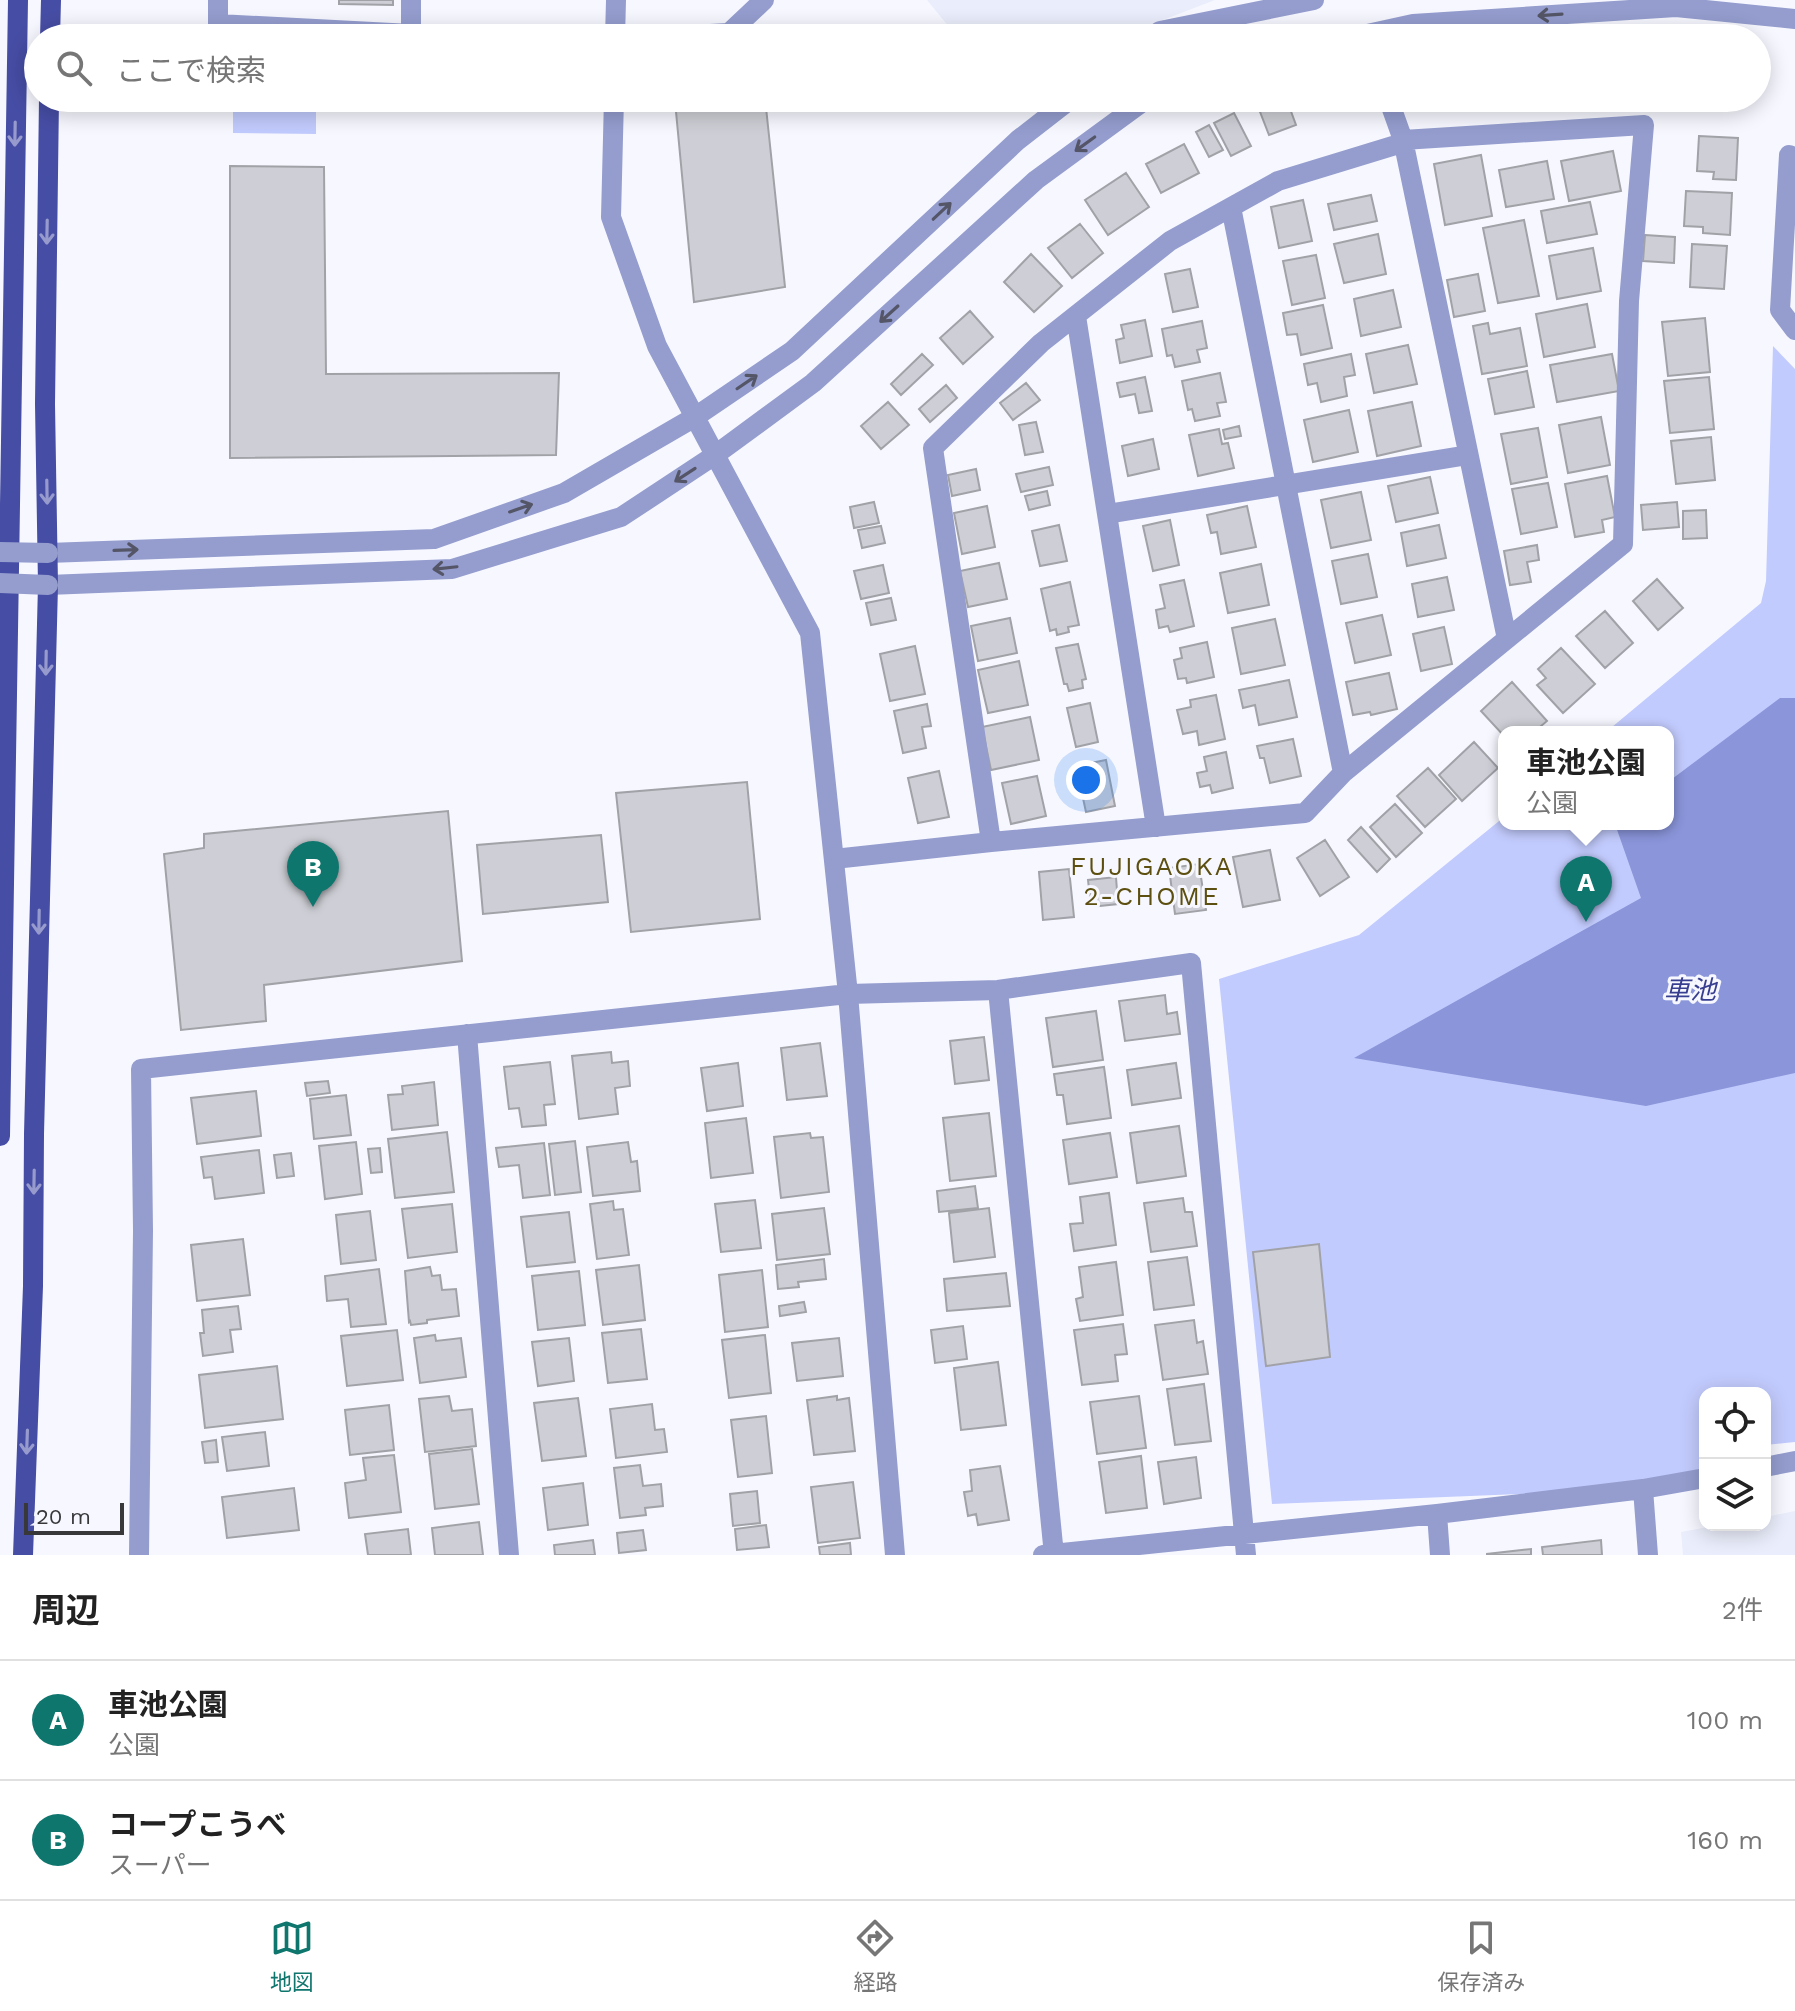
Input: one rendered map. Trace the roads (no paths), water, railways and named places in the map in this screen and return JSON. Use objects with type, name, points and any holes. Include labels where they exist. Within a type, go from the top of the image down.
[{"type":"main road","points":[[0,1136],[18,0]]},
{"type":"main road","points":[[50,24],[51,0]]},
{"type":"main road","points":[[23,1555],[33,1286],[48,585],[45,404],[49,112]]},
{"type":"street","points":[[218,0],[218,24]]},
{"type":"street","points":[[411,0],[411,24]]},
{"type":"street","points":[[615,24],[616,0]]},
{"type":"street","points":[[739,24],[764,0]]},
{"type":"street","points":[[1195,24],[1314,0]]},
{"type":"street","points":[[1413,24],[1676,7],[1795,19]]},
{"type":"street","points":[[614,112],[611,217],[657,346],[810,633],[848,994],[895,1555]]},
{"type":"street","points":[[0,552],[48,553],[434,539],[564,493],[695,417],[792,351],[1018,140],[1054,112]]},
{"type":"street","points":[[0,583],[48,585],[452,569],[621,517],[715,455],[813,383],[1036,180],[1129,112]]},
{"type":"street","points":[[1393,112],[1403,140],[1507,639]]},
{"type":"street","points":[[834,859],[1305,813],[1343,773],[1623,544],[1629,301],[1644,125],[1403,140],[1399,144],[1278,181],[1170,241],[1041,343],[933,448],[991,842]]},
{"type":"street","points":[[1795,157],[1789,155],[1780,310],[1795,330]]},
{"type":"street","points":[[1231,207],[1343,773]]},
{"type":"street","points":[[1076,316],[1156,827]]},
{"type":"street","points":[[1107,514],[1468,455]]},
{"type":"street","points":[[139,1555],[143,1231],[141,1069],[848,994],[998,990],[1191,963],[1246,1555]]},
{"type":"street","points":[[998,990],[1050,1554],[1437,1514],[1643,1489],[1699,1479]]},
{"type":"street","points":[[467,1034],[509,1555]]},
{"type":"street","points":[[1771,1466],[1795,1461]]},
{"type":"street","points":[[1643,1489],[1648,1555]]},
{"type":"street","points":[[1437,1514],[1440,1555]]},
{"type":"water","name":"車池","points":[[1780,698],[1795,698],[1795,1073],[1646,1106],[1354,1058],[1641,898],[1617,830],[1674,830],[1674,778]]},
{"type":"place","name":"コープこうべ","points":[[313,907]]},
{"type":"place","name":"車池公園","points":[[1586,922]]},
{"type":"district","name":"FUJIGAOKA 2-CHOME","points":[[1152,881]]}]
